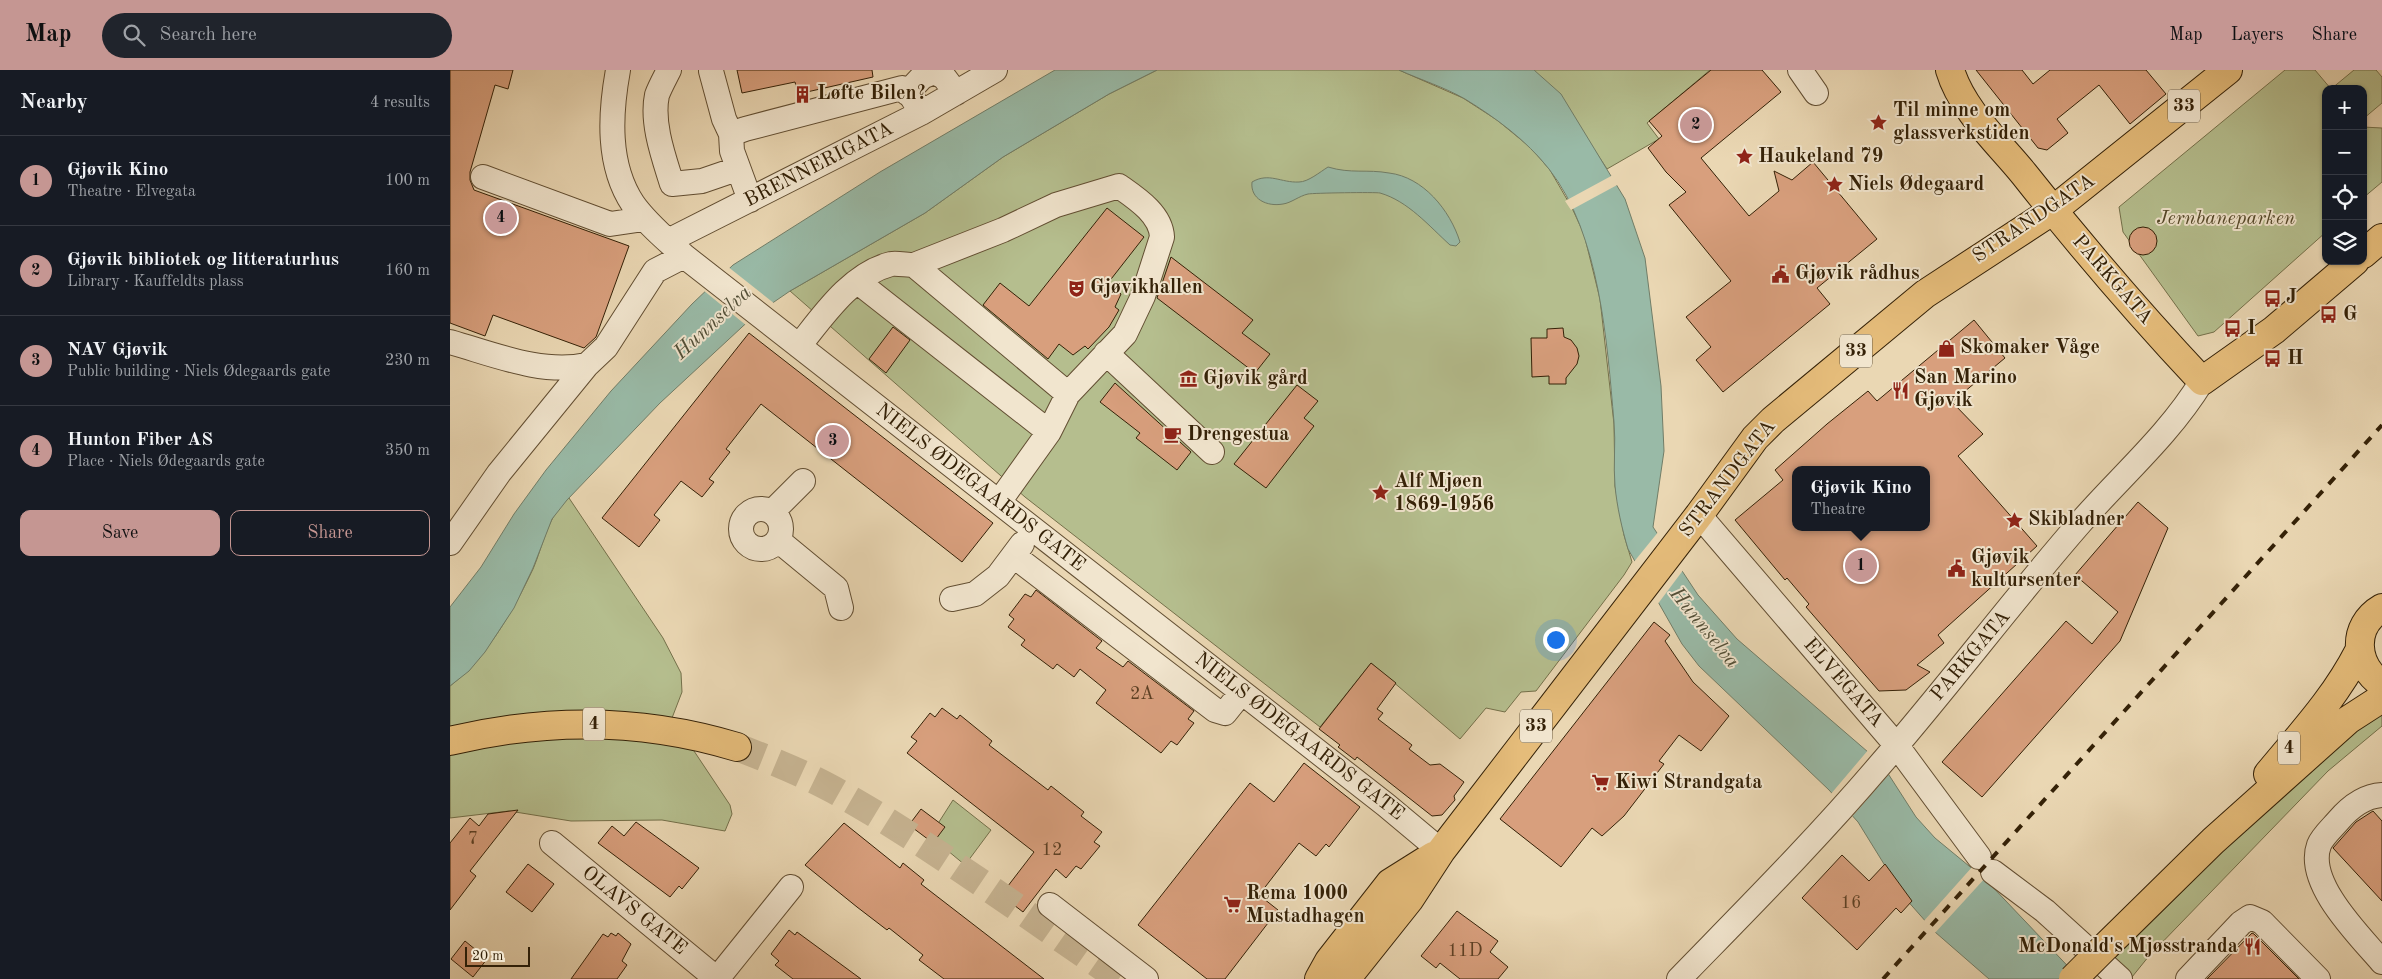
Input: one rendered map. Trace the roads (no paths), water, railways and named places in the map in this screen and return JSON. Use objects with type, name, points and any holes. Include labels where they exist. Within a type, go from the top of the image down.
[{"type":"main road","name":"PARKGATA","points":[[1950,70],[1962,97],[2052,212],[2202,381]]},
{"type":"main road","name":"STRANDGATA","points":[[1346,979],[1408,900],[1441,851],[1630,602],[1692,525],[1755,438],[1773,420],[1925,294],[2052,212],[2228,70]]},
{"type":"main road","points":[[2367,251],[2382,238]]},
{"type":"main road","points":[[2202,381],[2274,330],[2350,265]]},
{"type":"main road","name":"4","points":[[2213,841],[2311,724],[2344,680],[2359,651],[2362,629],[2368,619],[2382,608]]},
{"type":"main road","points":[[2359,651],[2364,666],[2372,678],[2382,684]]},
{"type":"main road","name":"4","points":[[2073,979],[2213,841],[2348,720],[2382,698]]},
{"type":"main road","name":"4","points":[[450,741],[536,726],[600,723],[691,734],[737,747]]},
{"type":"main road","name":"STRANDGATA","points":[[1319,979],[1329,961],[1390,883],[1441,851]]},
{"type":"street","name":"NIELS ØDEGAARDS GATE","points":[[618,70],[612,106],[616,170],[632,203],[644,219],[676,248],[766,320],[1386,805],[1441,851]]},
{"type":"street","points":[[669,70],[657,96],[657,121],[663,155],[672,184],[702,181],[737,169]]},
{"type":"street","name":"BRENNERIGATA","points":[[450,542],[499,473],[586,365],[606,346],[655,271],[676,248],[750,200],[921,113],[995,70]]},
{"type":"street","points":[[1800,70],[1816,93]]},
{"type":"street","points":[[711,72],[724,118],[731,134],[732,152],[737,169],[750,200]]},
{"type":"street","points":[[908,93],[922,77],[934,72],[944,77],[956,93]]},
{"type":"street","points":[[731,134],[902,88],[912,97],[921,113]]},
{"type":"street","points":[[483,177],[610,224],[644,219]]},
{"type":"street","points":[[799,346],[834,303],[865,276],[891,264],[914,265],[1003,230],[1056,205],[1119,186],[1144,203],[1162,228],[1162,236],[1143,296],[1125,334],[1068,394],[1049,432],[999,502]]},
{"type":"street","points":[[914,265],[1068,394]]},
{"type":"street","points":[[858,282],[1049,432]]},
{"type":"street","points":[[450,342],[541,367],[570,369],[586,365]]},
{"type":"street","points":[[1106,353],[1212,452]]},
{"type":"street","name":"PARKGATA","points":[[1680,979],[1877,769],[2080,522],[2144,456],[2188,404],[2202,381]]},
{"type":"street","points":[[773,511],[803,481]]},
{"type":"street","points":[[758,508],[773,511],[782,526],[778,541],[772,548],[758,550],[742,539],[740,525],[749,512],[758,508]]},
{"type":"street","name":"ELVEGATA","points":[[1692,525],[1897,746],[1986,864],[2045,911],[2120,979]]},
{"type":"street","points":[[952,599],[976,594],[998,576],[1032,528]]},
{"type":"street","points":[[778,541],[836,588],[841,608]]},
{"type":"street","points":[[1014,556],[1215,710],[1225,713],[1241,693]]},
{"type":"street","points":[[2382,795],[2372,795],[2348,809],[2319,844],[2316,864],[2325,888],[2343,917],[2382,962]]},
{"type":"street","name":"OLAVS GATE","points":[[552,843],[717,979]]},
{"type":"street","points":[[717,979],[791,887]]},
{"type":"street","points":[[1050,905],[1146,979]]},
{"type":"street","points":[[2188,979],[2241,923],[2250,917],[2262,922],[2318,979]]},
{"type":"water","name":"Hunnselva","points":[[1055,70],[1157,70],[1109,94],[1003,157],[925,213],[790,291],[755,315],[660,403],[567,500],[552,519],[533,568],[514,608],[485,652],[469,671],[450,686],[450,607],[481,567],[514,514],[546,470],[611,391],[692,304],[733,265],[880,172]]},
{"type":"water","name":"Hunnselva","points":[[1399,70],[1534,70],[1561,94],[1625,199],[1645,258],[1661,386],[1664,451],[1653,527],[1698,595],[1737,639],[1868,752],[1887,772],[1916,817],[1935,838],[1986,880],[2080,979],[1989,979],[1935,932],[1905,898],[1858,822],[1829,790],[1699,666],[1682,644],[1628,549],[1624,534],[1615,486],[1614,422],[1604,324],[1590,257],[1580,225],[1566,195],[1549,169],[1531,148],[1499,122],[1477,106],[1457,95]]},
{"type":"water","points":[[1328,167],[1389,173],[1413,181],[1424,188],[1442,207],[1460,242],[1456,246],[1450,245],[1409,208],[1380,193],[1308,194],[1277,205],[1261,200],[1252,188],[1252,182],[1264,178],[1303,182]]},
{"type":"tunnel","points":[[737,747],[834,790],[908,834],[1120,979]]},
{"type":"railway","points":[[1883,979],[2382,425]]},
{"type":"place","name":"Løfte Bilen?","points":[[803,94]]},
{"type":"place","name":"Til minne om glassverkstiden","points":[[1879,122]]},
{"type":"place","name":"Gjøvik bibliotek og litteraturhus","points":[[1696,125]]},
{"type":"place","name":"Haukeland 79","points":[[1744,157]]},
{"type":"place","name":"Niels Ødegaard","points":[[1834,185]]},
{"type":"place","name":"Hunton Fiber AS","points":[[501,218]]},
{"type":"place","name":"Gjøvik rådhus","points":[[1781,274]]},
{"type":"place","name":"Gjøvikhallen","points":[[1076,288]]},
{"type":"place","name":"J","points":[[2272,298]]},
{"type":"place","name":"G","points":[[2329,315]]},
{"type":"place","name":"I","points":[[2233,329]]},
{"type":"place","name":"Skomaker Våge","points":[[1946,348]]},
{"type":"place","name":"H","points":[[2273,359]]},
{"type":"place","name":"Gjøvik gård","points":[[1189,379]]},
{"type":"place","name":"San Marino Gjøvik","points":[[1900,390]]},
{"type":"place","name":"Drengestua","points":[[1173,435]]},
{"type":"place","name":"NAV Gjøvik","points":[[833,441]]},
{"type":"place","name":"Alf Mjøen 1869-1956","points":[[1380,493]]},
{"type":"place","name":"Skibladner","points":[[2014,520]]},
{"type":"place","name":"Gjøvik Kino","points":[[1861,566]]},
{"type":"place","name":"Gjøvik kultursenter","points":[[1957,569]]},
{"type":"place","name":"Kiwi Strandgata","points":[[1601,783]]},
{"type":"place","name":"Rema 1000 Mustadhagen","points":[[1232,905]]},
{"type":"place","name":"McDonald's Mjøsstranda","points":[[2252,947]]},
{"type":"park label","name":"Jernbaneparken","points":[[2226,219]]}]
